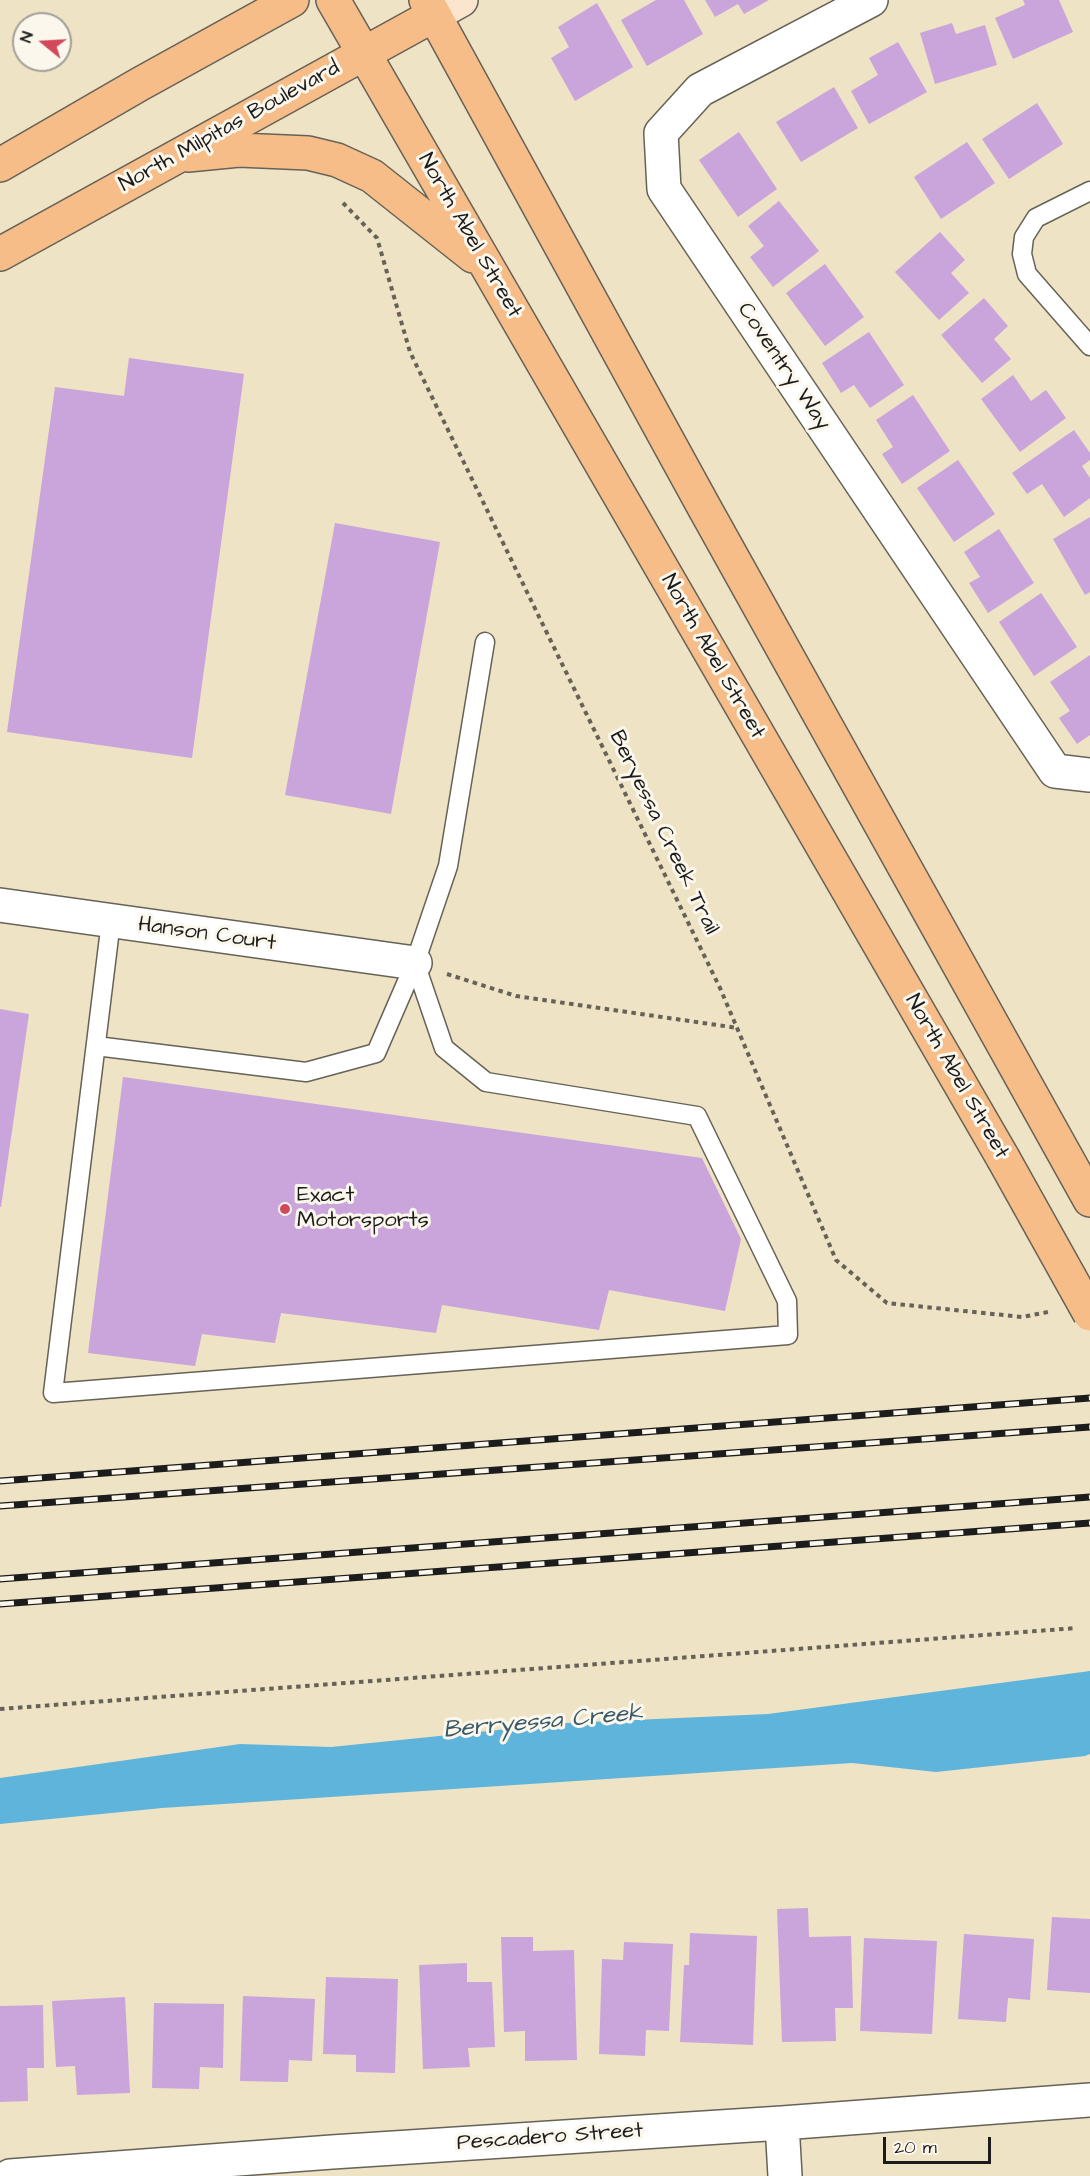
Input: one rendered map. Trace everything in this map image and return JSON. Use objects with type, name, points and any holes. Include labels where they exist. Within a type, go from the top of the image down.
[{"type":"main road","points":[[0,165],[292,0]]},
{"type":"main road","name":"North Abel Street","points":[[333,0],[1003,1158],[1090,1314]]},
{"type":"main road","points":[[441,5],[698,496],[1090,1200]]},
{"type":"main road","name":"North Milpitas Boulevard","points":[[0,254],[364,54],[441,5]]},
{"type":"main road","points":[[174,157],[239,150],[308,153],[337,160],[372,176],[485,266]]},
{"type":"street","name":"Coventry Way","points":[[871,0],[700,90],[661,133],[664,189],[1056,771],[1090,775]]},
{"type":"street","name":"Hanson Court","points":[[0,905],[415,963]]},
{"type":"street","name":"Pescadero Street","points":[[10,2176],[333,2164],[782,2123],[1090,2100]]},
{"type":"street","points":[[782,2123],[785,2176]]},
{"type":"lane","points":[[1090,190],[1036,219],[1024,237],[1022,254],[1027,274],[1090,346]]},
{"type":"lane","points":[[96,1046],[306,1072],[376,1053],[415,963],[448,866],[485,642]]},
{"type":"lane","points":[[111,921],[53,1393],[788,1335],[787,1300],[697,1116],[486,1082],[444,1048],[415,963]]},
{"type":"path","name":"Beryessa Creek Trail","points":[[336,196],[377,238],[410,352],[738,1028],[836,1260],[887,1304],[1022,1317],[1056,1310]]},
{"type":"path","points":[[415,963],[516,996],[738,1028]]},
{"type":"path","points":[[0,1709],[1077,1628]]},
{"type":"water","points":[[1090,1671],[1090,1754],[1085,1756],[936,1772],[852,1763],[162,1808],[0,1824],[0,1778],[240,1744],[331,1747],[567,1723],[768,1714]]},
{"type":"building","points":[[656,0],[684,0],[703,34],[647,66],[621,20]]},
{"type":"building","points":[[705,0],[769,0],[744,14],[738,4],[715,17]]},
{"type":"building","points":[[1023,0],[1059,0],[1073,32],[1013,59],[995,18],[1025,5]]},
{"type":"building","points":[[597,3],[633,67],[575,101],[551,58],[569,47],[558,27]]},
{"type":"building","points":[[952,23],[956,34],[985,25],[997,65],[935,84],[920,33]]},
{"type":"building","points":[[898,42],[927,92],[869,124],[851,91],[878,75],[869,58]]},
{"type":"building","points":[[834,87],[858,128],[801,162],[776,122]]},
{"type":"building","points":[[1037,103],[1063,144],[1009,179],[982,139]]},
{"type":"building","points":[[739,132],[777,189],[738,217],[699,160]]},
{"type":"building","points":[[967,142],[995,183],[941,219],[914,177]]},
{"type":"building","points":[[779,201],[819,251],[773,287],[750,257],[764,246],[748,226]]},
{"type":"building","points":[[940,232],[965,260],[951,273],[969,293],[939,320],[895,272]]},
{"type":"building","points":[[825,264],[864,317],[825,346],[786,293]]},
{"type":"building","points":[[984,298],[1008,326],[994,339],[1011,359],[982,383],[941,335]]},
{"type":"building","points":[[869,332],[904,385],[870,408],[854,385],[841,393],[822,363]]},
{"type":"building","points":[[129,358],[244,374],[192,758],[7,732],[55,387],[124,396]]},
{"type":"building","points":[[1013,375],[1031,401],[1046,390],[1066,418],[1020,452],[981,399]]},
{"type":"building","points":[[913,395],[950,451],[902,484],[882,454],[893,447],[876,420]]},
{"type":"building","points":[[1074,430],[1090,453],[1090,460],[1082,466],[1090,478],[1090,498],[1064,517],[1042,484],[1027,494],[1012,473]]},
{"type":"building","points":[[958,460],[995,514],[954,542],[917,488]]},
{"type":"building","points":[[1090,517],[1090,592],[1085,595],[1053,539]]},
{"type":"building","points":[[335,523],[440,542],[391,814],[285,795]]},
{"type":"building","points":[[999,529],[1034,583],[988,613],[969,583],[980,577],[964,552]]},
{"type":"building","points":[[1041,593],[1077,647],[1034,676],[999,622]]},
{"type":"building","points":[[1090,655],[1090,735],[1077,744],[1059,718],[1070,711],[1050,682]]},
{"type":"building","points":[[0,1009],[29,1014],[1,1207],[0,1207]]},
{"type":"building","points":[[123,1077],[702,1158],[741,1239],[725,1311],[609,1290],[599,1330],[442,1305],[436,1333],[281,1313],[275,1343],[202,1334],[195,1366],[88,1353]]},
{"type":"building","points":[[808,1908],[809,1937],[851,1936],[853,2008],[835,2008],[836,2041],[782,2042],[777,1909]]},
{"type":"building","points":[[1052,1917],[1090,1919],[1090,1993],[1047,1990]]},
{"type":"building","points":[[690,1933],[757,1936],[753,2045],[680,2042],[684,1965],[689,1965]]},
{"type":"building","points":[[964,1934],[1034,1939],[1030,2000],[1008,1998],[1006,2022],[958,2019]]},
{"type":"building","points":[[501,1937],[533,1937],[533,1951],[574,1950],[577,2060],[525,2061],[525,2031],[504,2032]]},
{"type":"building","points":[[864,1938],[937,1941],[932,2034],[860,2031]]},
{"type":"building","points":[[624,1942],[673,1944],[669,2031],[646,2030],[645,2056],[599,2054],[602,1959],[623,1960]]},
{"type":"building","points":[[467,1963],[467,1982],[492,1982],[495,2047],[468,2048],[470,2067],[423,2069],[419,1965]]},
{"type":"building","points":[[326,1977],[398,1979],[395,2073],[356,2072],[356,2055],[323,2054]]},
{"type":"building","points":[[243,1996],[315,1999],[312,2061],[289,2060],[288,2082],[240,2081]]},
{"type":"building","points":[[125,1997],[130,2093],[77,2095],[75,2066],[56,2067],[52,2001]]},
{"type":"building","points":[[154,2003],[224,2004],[223,2068],[200,2067],[199,2089],[152,2088]]},
{"type":"building","points":[[43,2005],[44,2068],[27,2068],[28,2101],[0,2102],[0,2006]]},
{"type":"railway","points":[[0,1481],[1090,1398]]},
{"type":"railway","points":[[0,1506],[1090,1427]]},
{"type":"railway","points":[[0,1579],[1090,1497]]},
{"type":"railway","points":[[0,1604],[1090,1523]]},
{"type":"place","name":"Exact Motorsports","points":[[285,1209]]},
{"type":"water label","name":"Berryessa Creek","points":[[543,1723]]}]
